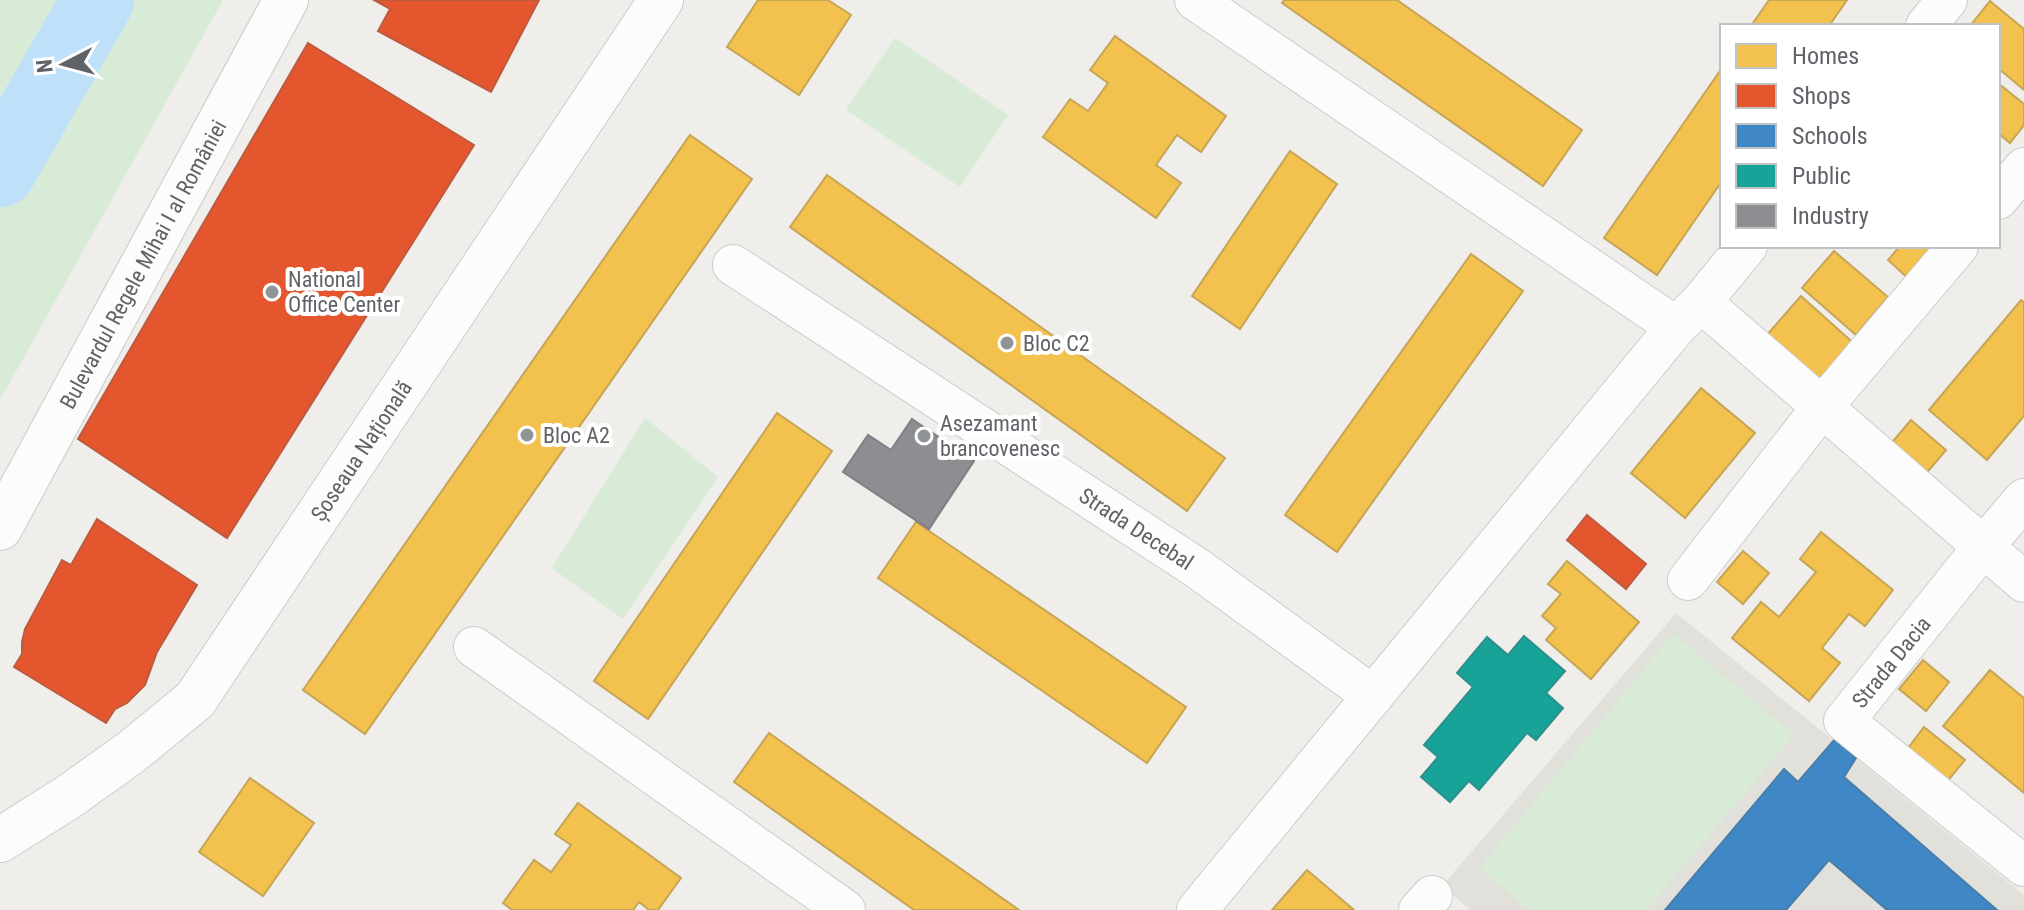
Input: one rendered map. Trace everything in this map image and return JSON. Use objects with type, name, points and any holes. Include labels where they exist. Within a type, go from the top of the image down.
[{"type":"street","name":"Bulevardul Regele Mihai I al României","points":[[0,528],[286,0]]},
{"type":"street","name":"Șoseaua Națională","points":[[0,840],[130,753],[195,700],[661,0]]},
{"type":"street","points":[[1195,0],[1689,315],[1822,407],[2024,582]]},
{"type":"street","points":[[1928,24],[1947,0]]},
{"type":"street","points":[[2000,197],[2024,168]]},
{"type":"street","points":[[1197,910],[1745,248]]},
{"type":"street","points":[[1688,580],[1822,407],[1956,248]]},
{"type":"street","name":"Strada Decebal","points":[[733,265],[1197,568],[1373,696]]},
{"type":"street","name":"Strada Dacia","points":[[2024,499],[1844,721],[2024,866]]},
{"type":"street","points":[[474,647],[845,910]]},
{"type":"shaded area","points":[[1676,613],[2024,895],[2024,910],[1470,910],[1442,886]]},
{"type":"green space","points":[[0,0],[223,0],[0,400]]},
{"type":"green space","points":[[895,38],[1008,115],[960,187],[846,110]]},
{"type":"green space","points":[[645,418],[718,477],[623,619],[552,568]]},
{"type":"green space","points":[[1673,634],[1794,735],[1646,910],[1528,910],[1480,867]]},
{"type":"building: Homes","points":[[758,0],[828,0],[851,15],[799,95],[727,47]]},
{"type":"building: Homes","points":[[1284,0],[1397,0],[1582,130],[1543,186],[1282,3]]},
{"type":"building: Homes","points":[[1769,0],[1847,0],[1830,24],[1752,24]]},
{"type":"building: Homes","points":[[1990,1],[2024,29],[2024,90],[2000,70],[2000,24],[1972,24]]},
{"type":"building: Homes","points":[[1115,36],[1226,116],[1201,152],[1177,135],[1156,165],[1181,183],[1156,218],[1043,137],[1070,99],[1088,111],[1108,83],[1090,70]]},
{"type":"building: Homes","points":[[1720,71],[1720,184],[1657,275],[1604,238]]},
{"type":"building: Homes","points":[[2000,85],[2024,104],[2024,125],[2010,143],[2000,135]]},
{"type":"building: Homes","name":"Bloc A2","points":[[690,135],[752,179],[365,734],[303,690]]},
{"type":"building: Homes","points":[[1290,151],[1337,184],[1240,329],[1192,296]]},
{"type":"building: Homes","name":"Bloc C2","points":[[827,175],[1225,458],[1187,511],[790,227]]},
{"type":"building: Homes","points":[[1898,248],[1939,248],[1910,280],[1888,260]]},
{"type":"building: Homes","points":[[1834,251],[1888,297],[1856,335],[1802,288]]},
{"type":"building: Homes","points":[[1471,254],[1523,291],[1337,552],[1285,515]]},
{"type":"building: Homes","points":[[1801,296],[1859,348],[1824,388],[1766,336]]},
{"type":"building: Homes","points":[[2021,300],[2024,302],[2024,416],[1987,460],[1929,410]]},
{"type":"building: Homes","points":[[1701,388],[1755,433],[1685,518],[1631,473]]},
{"type":"building: Homes","points":[[777,413],[832,451],[648,719],[594,681]]},
{"type":"building: Homes","points":[[1911,420],[1946,450],[1918,483],[1883,453]]},
{"type":"building: Homes","points":[[916,522],[1186,707],[1147,763],[878,578]]},
{"type":"building: Homes","points":[[1821,532],[1893,590],[1865,626],[1849,614],[1822,648],[1840,663],[1809,701],[1732,638],[1761,602],[1779,617],[1816,572],[1800,559]]},
{"type":"building: Homes","points":[[1743,551],[1769,573],[1743,604],[1717,582]]},
{"type":"building: Homes","points":[[1567,561],[1639,622],[1591,679],[1546,640],[1556,628],[1542,616],[1561,594],[1548,584]]},
{"type":"building: Homes","points":[[1923,660],[1949,682],[1926,711],[1899,689]]},
{"type":"building: Homes","points":[[1990,670],[2024,698],[2024,793],[1943,726]]},
{"type":"building: Homes","points":[[1924,727],[1965,760],[1945,784],[1905,752]]},
{"type":"building: Homes","points":[[769,733],[1019,910],[914,910],[734,782]]},
{"type":"building: Homes","points":[[250,778],[314,823],[263,896],[199,852]]},
{"type":"building: Homes","points":[[578,803],[681,878],[658,910],[649,910],[639,902],[633,910],[512,910],[503,903],[534,860],[551,872],[571,845],[555,834]]},
{"type":"building: Homes","points":[[1307,870],[1354,910],[1272,910]]},
{"type":"building: Shops","points":[[374,0],[539,0],[491,92],[378,31],[390,9]]},
{"type":"building: Shops","name":"National Office Center","points":[[308,43],[474,145],[227,538],[78,439]]},
{"type":"building: Shops","points":[[1587,515],[1646,564],[1626,589],[1567,540]]},
{"type":"building: Shops","points":[[97,519],[197,585],[157,652],[145,685],[127,703],[115,709],[106,723],[14,667],[22,654],[25,629],[62,560],[71,565]]},
{"type":"building: Schools","points":[[1835,739],[1856,758],[1844,777],[1997,910],[1887,910],[1829,860],[1786,910],[1665,910],[1784,769],[1798,782]]},
{"type":"building: Public","points":[[1524,636],[1565,671],[1546,693],[1563,708],[1536,740],[1527,733],[1479,790],[1469,781],[1450,802],[1421,777],[1438,757],[1424,745],[1473,687],[1457,673],[1487,637],[1508,655]]},
{"type":"building: Industry","points":[[912,419],[974,461],[929,529],[843,472],[868,435],[891,450]]},
{"type":"waterway","points":[[0,171],[98,0]]},
{"type":"place","name":"National Office Center","points":[[272,292]]},
{"type":"place","name":"Bloc C2","points":[[1007,343]]},
{"type":"place","name":"Bloc A2","points":[[527,435]]},
{"type":"place","name":"Asezamant brancovenesc","points":[[924,436]]}]
